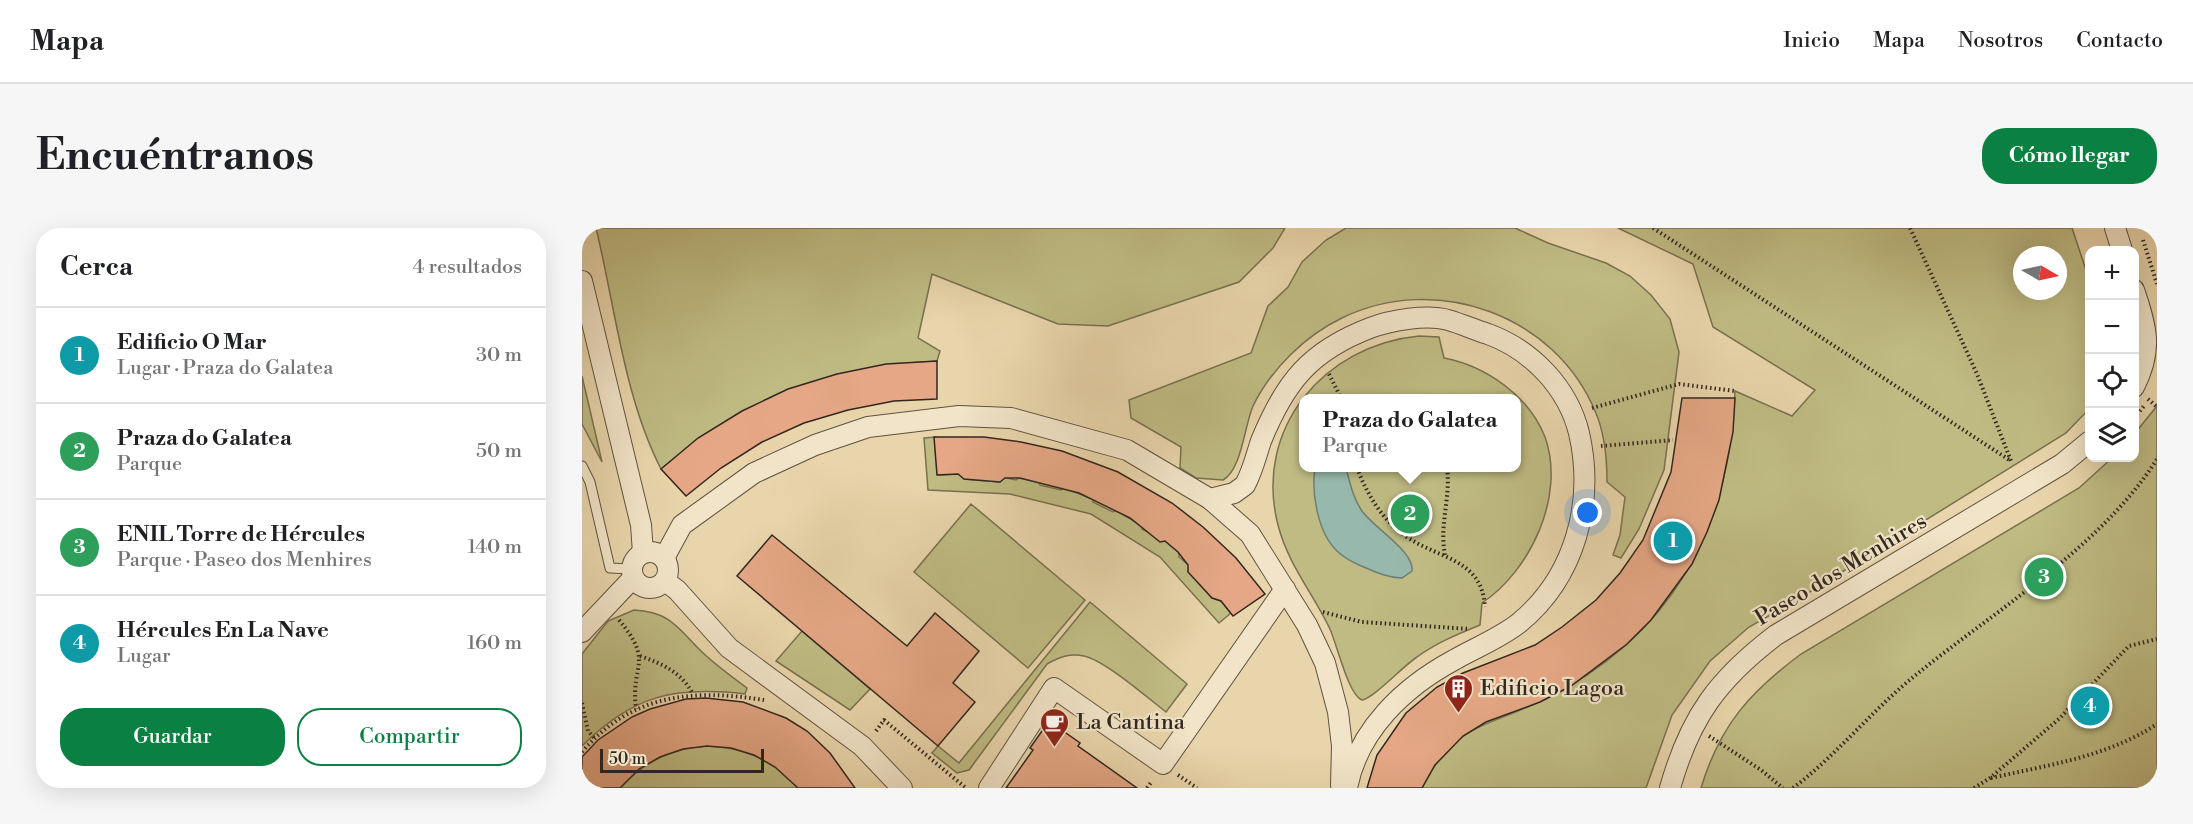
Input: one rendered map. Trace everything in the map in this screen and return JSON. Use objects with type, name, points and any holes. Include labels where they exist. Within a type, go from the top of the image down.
[{"type":"street","points":[[2115,228],[2121,246]]},
{"type":"street","points":[[582,281],[641,525],[643,553]]},
{"type":"street","points":[[2137,300],[2146,326],[2147,346],[2139,376]]},
{"type":"street","points":[[1210,499],[1234,493],[1245,485],[1280,397],[1298,375],[1321,353],[1350,336],[1377,325],[1412,320],[1446,319],[1496,337],[1526,356],[1553,378],[1567,400],[1577,424],[1585,457],[1586,489],[1581,522],[1562,573],[1549,592],[1518,623],[1431,672],[1407,689],[1367,737],[1349,776],[1347,788]]},
{"type":"street","points":[[664,558],[682,525],[754,473],[815,445],[868,427],[959,416],[1011,418],[1127,450],[1210,499],[1250,534],[1285,589],[1307,625],[1327,673],[1338,712],[1342,746],[1341,788]]},
{"type":"street","name":"Paseo dos Menhires","points":[[1670,788],[1693,727],[1712,694],[1752,653],[1776,635],[2062,464],[2085,445]]},
{"type":"street","points":[[582,632],[632,574],[635,560],[643,553],[654,552],[664,558],[668,569],[665,581],[649,589],[639,586],[632,574]]},
{"type":"street","points":[[665,581],[677,590],[729,648],[862,746],[902,788]]},
{"type":"street","points":[[989,788],[1054,688],[1163,764],[1285,589]]},
{"type":"lane","points":[[582,466],[590,482],[610,568],[632,574]]},
{"type":"path","points":[[1653,228],[2011,461],[1977,374],[1910,228]]},
{"type":"path","points":[[2142,238],[2157,284]]},
{"type":"path","points":[[1327,368],[1339,394]]},
{"type":"path","points":[[1589,409],[1679,384],[1735,390]]},
{"type":"path","points":[[1600,446],[1673,440]]},
{"type":"path","points":[[1794,788],[1819,768],[1916,675],[2056,566],[2099,528],[2157,459]]},
{"type":"path","points":[[1358,472],[1364,487],[1388,521],[1417,544],[1459,562],[1481,583],[1485,607]]},
{"type":"path","points":[[1445,555],[1442,533],[1449,482],[1448,472]]},
{"type":"path","points":[[1316,610],[1362,622],[1454,626],[1480,630]]},
{"type":"path","points":[[612,612],[628,632],[640,656],[641,664],[634,691],[636,710]]},
{"type":"path","points":[[1974,788],[1990,778],[2060,718],[2129,645],[2157,639]]},
{"type":"path","points":[[640,656],[664,664],[684,679],[693,694]]},
{"type":"path","points":[[582,752],[595,738],[636,710],[654,702],[693,694],[728,694],[774,702]]},
{"type":"path","points":[[582,703],[588,731],[595,738]]},
{"type":"path","points":[[870,738],[884,720],[966,788]]},
{"type":"path","points":[[1990,778],[2105,751],[2132,740],[2157,724]]},
{"type":"path","points":[[1702,742],[1712,726]]},
{"type":"path","points":[[1720,743],[1761,770],[1783,788]]},
{"type":"shaded area","points":[[596,228],[1285,228],[1273,248],[1239,282],[1108,326],[1058,324],[932,274],[918,338],[940,351],[937,361],[859,371],[823,379],[790,390],[725,422],[661,469],[648,441],[629,382]]},
{"type":"shaded area","points":[[1346,228],[1515,228],[1548,243],[1606,263],[1630,276],[1651,295],[1670,319],[1679,352],[1664,470],[1639,529],[1621,558],[1613,555],[1620,535],[1625,497],[1607,482],[1605,446],[1595,411],[1577,378],[1552,350],[1522,327],[1489,311],[1453,302],[1416,300],[1378,305],[1329,325],[1291,354],[1269,379],[1253,406],[1234,467],[1223,480],[1196,478],[1180,468],[1181,447],[1131,418],[1129,400],[1251,353],[1268,306],[1288,287],[1302,262],[1326,240]]},
{"type":"shaded area","points":[[1618,228],[2072,228],[2085,267],[2085,413],[2066,433],[1792,603],[1749,627],[1710,661],[1672,715],[1646,788],[1422,788],[1446,751],[1459,739],[1488,723],[1543,700],[1588,675],[1626,645],[1658,612],[1685,574],[1706,534],[1721,489],[1731,442],[1735,391],[1792,416],[1815,390],[1713,327],[1693,264]]},
{"type":"shaded area","points":[[1419,336],[1439,337],[1444,358],[1475,368],[1515,394],[1308,394],[1326,374],[1353,356],[1385,343]]},
{"type":"shaded area","points":[[582,376],[602,462],[582,424]]},
{"type":"shaded area","points":[[1521,400],[1538,422],[1545,437],[1550,460],[1551,483],[1547,507],[1529,552],[1515,572],[1482,603],[1480,625],[1424,652],[1374,694],[1362,700],[1352,689],[1329,627],[1294,565],[1278,525],[1273,490],[1276,456],[1287,425],[1299,406],[1299,472],[1521,472]]},
{"type":"shaded area","points":[[2157,406],[2157,788],[1701,788],[1717,746],[1728,728],[1752,696],[1783,668],[1801,654],[2079,488],[2108,462],[2139,462],[2139,428]]},
{"type":"shaded area","points":[[936,437],[939,475],[962,474],[964,479],[1000,482],[1002,477],[1016,480],[1019,478],[1061,490],[1064,488],[1093,499],[1093,502],[1113,512],[1116,510],[1142,526],[1142,529],[1164,540],[1191,567],[1212,598],[1218,597],[1231,613],[1219,623],[1160,557],[1091,514],[1010,494],[928,490],[924,438]]},
{"type":"shaded area","points":[[971,504],[1085,600],[1028,668],[914,572]]},
{"type":"shaded area","points":[[1090,602],[1187,684],[1166,712],[1103,664],[1084,656],[1069,655],[1047,664],[969,770],[957,773],[932,753],[938,746],[959,763]]},
{"type":"shaded area","points":[[634,610],[656,614],[672,622],[711,660],[747,688],[745,694],[697,692],[676,693],[656,698],[619,715],[582,746],[582,654],[608,621]]},
{"type":"shaded area","points":[[802,631],[870,689],[850,710],[776,661]]},
{"type":"shaded area","points":[[694,747],[733,749],[757,757],[779,770],[798,788],[620,788],[639,771],[659,758]]},
{"type":"water","points":[[1315,472],[1347,472],[1354,496],[1362,511],[1401,548],[1411,564],[1412,571],[1402,578],[1388,576],[1355,563],[1337,551],[1325,534],[1317,512]]},
{"type":"building","points":[[937,361],[937,399],[894,401],[848,410],[804,423],[762,442],[721,468],[686,496],[661,469],[698,438],[742,411],[788,389],[837,374],[886,364]]},
{"type":"building","points":[[1682,398],[1735,398],[1733,432],[1719,500],[1707,532],[1692,564],[1651,620],[1627,644],[1571,686],[1540,702],[1486,722],[1463,736],[1435,765],[1422,788],[1367,788],[1377,755],[1406,713],[1437,687],[1463,673],[1535,645],[1596,600],[1620,573],[1643,540],[1671,472]]},
{"type":"building","points":[[934,437],[984,437],[1021,442],[1062,451],[1118,472],[1172,503],[1203,527],[1236,558],[1265,594],[1233,616],[1221,601],[1212,598],[1188,572],[1188,565],[1178,552],[1165,541],[1160,542],[1130,518],[1079,493],[1020,478],[1005,478],[1000,482],[964,479],[958,474],[937,475]]},
{"type":"building","points":[[772,535],[907,646],[935,613],[979,651],[953,683],[975,702],[938,746],[737,576]]},
{"type":"building","points":[[706,698],[743,702],[786,718],[807,731],[830,753],[855,788],[798,788],[775,767],[754,755],[731,748],[707,746],[683,749],[660,757],[639,769],[620,788],[582,788],[582,757],[598,740],[632,717],[650,709],[686,699]]},
{"type":"building","points":[[1049,721],[1080,743],[1078,746],[1137,788],[1006,788],[1033,750],[1030,748]]},
{"type":"place","name":"Praza do Galatea","points":[[1410,514]]},
{"type":"place","name":"Edificio O Mar","points":[[1673,541]]},
{"type":"place","name":"ENIL Torre de Hércules","points":[[2044,577]]},
{"type":"place","name":"Hércules En La Nave","points":[[2090,706]]},
{"type":"place","name":"Edificio Lagoa","points":[[1459,714]]},
{"type":"place","name":"La Cantina","points":[[1055,748]]}]
